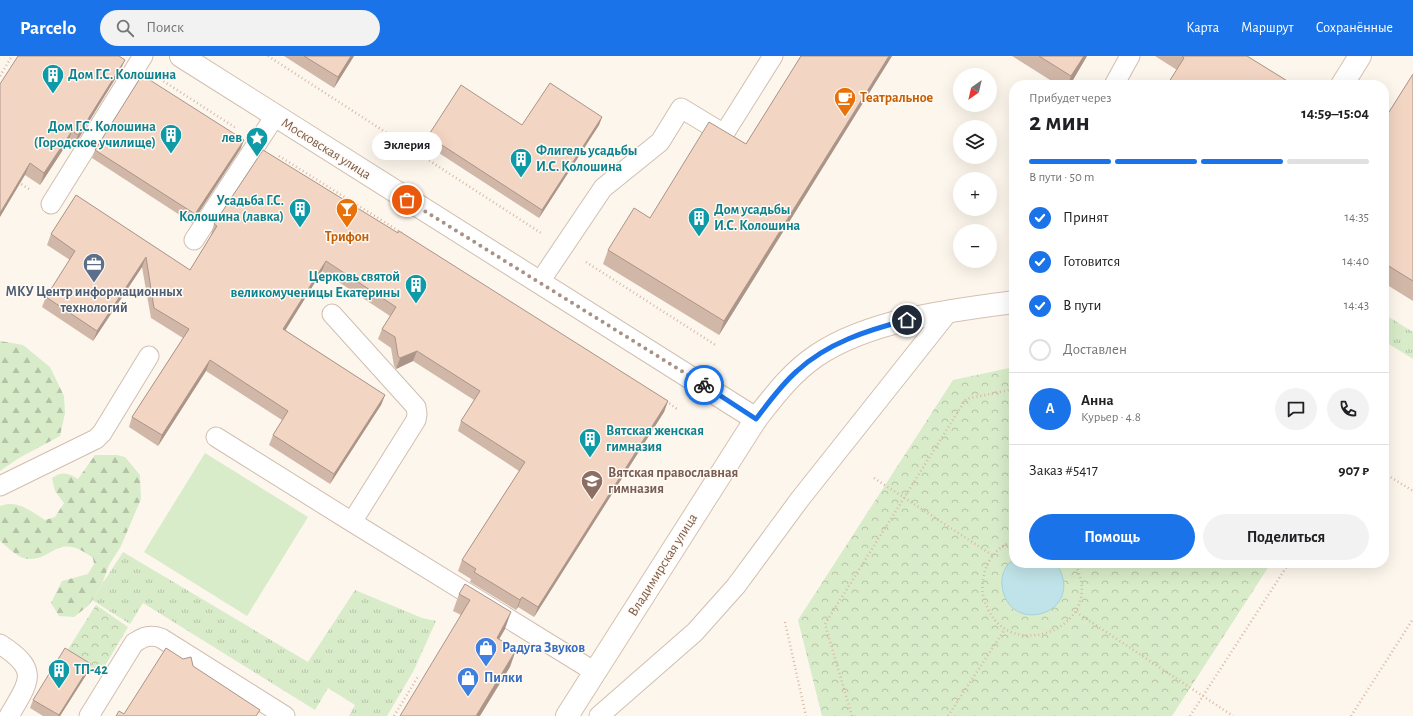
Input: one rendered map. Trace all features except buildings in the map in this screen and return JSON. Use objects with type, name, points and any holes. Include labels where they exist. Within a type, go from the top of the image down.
[{"type":"main road","name":"Московская улица","points":[[181,56],[756,419]]},
{"type":"main road","points":[[1345,80],[1360,56]]},
{"type":"main road","name":"Владимирская улица","points":[[567,716],[756,419],[779,390],[798,370],[831,346],[893,324],[950,310],[1009,303]]},
{"type":"lane","points":[[539,283],[602,188],[660,142],[681,108],[724,134],[773,56]]},
{"type":"lane","points":[[1117,80],[1130,56]]},
{"type":"lane","points":[[51,204],[140,61]]},
{"type":"lane","points":[[194,240],[275,116]]},
{"type":"lane","points":[[599,716],[695,632],[736,586],[800,499],[950,310]]},
{"type":"lane","points":[[332,314],[400,388],[416,407],[418,414],[416,420],[352,522]]},
{"type":"lane","points":[[11,486],[96,439],[102,433],[149,356]]},
{"type":"lane","points":[[216,437],[595,672]]},
{"type":"lane","points":[[89,716],[134,643],[143,637],[154,636],[161,638],[285,716]]},
{"type":"lane","points":[[0,644],[18,656],[24,663],[26,670],[27,686],[9,716]]},
{"type":"path","points":[[0,76],[12,56]]},
{"type":"path","points":[[268,56],[716,346]]},
{"type":"path","points":[[140,61],[257,142],[408,237]]},
{"type":"path","points":[[13,179],[51,204]]},
{"type":"path","points":[[852,716],[825,624],[903,497],[966,399],[1009,390]]},
{"type":"path","points":[[662,398],[677,409]]},
{"type":"path","points":[[1389,475],[1413,491]]},
{"type":"path","points":[[874,478],[992,555]]},
{"type":"path","points":[[1009,542],[992,555],[981,587],[983,600],[991,616],[1004,629],[1024,636],[1043,635],[1064,625],[1076,612],[1082,598],[1082,580],[1077,568]]},
{"type":"path","points":[[1190,716],[1286,568]]},
{"type":"path","points":[[1076,612],[1233,716]]},
{"type":"path","points":[[1351,716],[1413,619]]},
{"type":"path","points":[[784,622],[806,716]]},
{"type":"path","points":[[948,716],[1004,629]]},
{"type":"path","points":[[394,716],[419,675]]},
{"type":"green space","points":[[1389,317],[1413,332],[1413,359],[1389,344]]},
{"type":"green space","points":[[0,341],[23,345],[50,367],[64,396],[65,413],[60,436],[19,458],[0,471]]},
{"type":"green space","points":[[1009,368],[1009,568],[1268,568],[1172,716],[822,716],[798,620],[953,380]]},
{"type":"green space","points":[[205,453],[308,517],[247,616],[144,552]]},
{"type":"green space","points":[[95,455],[117,455],[125,457],[140,475],[141,499],[121,546],[109,565],[102,584],[89,605],[74,617],[59,616],[51,603],[62,581],[88,574],[94,564],[93,558],[80,550],[70,547],[62,547],[42,557],[33,559],[20,557],[0,541],[0,506],[6,504],[18,505],[45,520],[55,517],[64,503],[55,491],[52,478],[59,474],[65,474],[71,475],[78,479]]},
{"type":"green space","points":[[123,552],[308,662],[355,590],[422,618],[436,621],[414,670],[387,716],[349,716],[355,705],[328,688],[315,710],[143,603],[130,624],[92,600]]},
{"type":"green space","points":[[96,605],[128,627],[103,669],[93,671],[65,654]]},
{"type":"water","points":[[1009,563],[1009,568],[1058,568],[1063,581],[1062,595],[1055,606],[1043,613],[1030,615],[1017,611],[1007,601],[1002,585],[1002,577]]},
{"type":"way so far","points":[[407,200],[704,385]]},
{"type":"place","name":"Дом Г.С. Колошина","points":[[53,94]]},
{"type":"place","name":"Театральное","points":[[845,118]]},
{"type":"place","name":"Дом Г.С. Колошина (Городское училище)","points":[[171,154]]},
{"type":"place","name":"лев","points":[[257,158]]},
{"type":"place","name":"Флигель усадьбы И.С. Колошина","points":[[521,178]]},
{"type":"place","name":"Эклерия","points":[[407,200]]},
{"type":"place","name":"Усадьба Г.С. Колошина (лавка)","points":[[300,228]]},
{"type":"place","name":"Трифон","points":[[347,228]]},
{"type":"place","name":"Дом усадьбы И.С. Колошина","points":[[699,238]]},
{"type":"place","name":"МКУ Центр информационных технологий","points":[[94,284]]},
{"type":"place","name":"Церковь святой великомученицы Екатерины","points":[[416,304]]},
{"type":"place","name":"Вятская женская гимназия","points":[[590,458]]},
{"type":"place","name":"Вятская православная гимназия","points":[[592,500]]},
{"type":"place","name":"Радуга Звуков","points":[[486,668]]},
{"type":"place","name":"ТП-42","points":[[59,690]]},
{"type":"place","name":"Пилки","points":[[468,698]]},
{"type":"route","points":[[704,385],[756,419],[779,390],[798,370],[831,346],[862,334],[907,320]]}]
